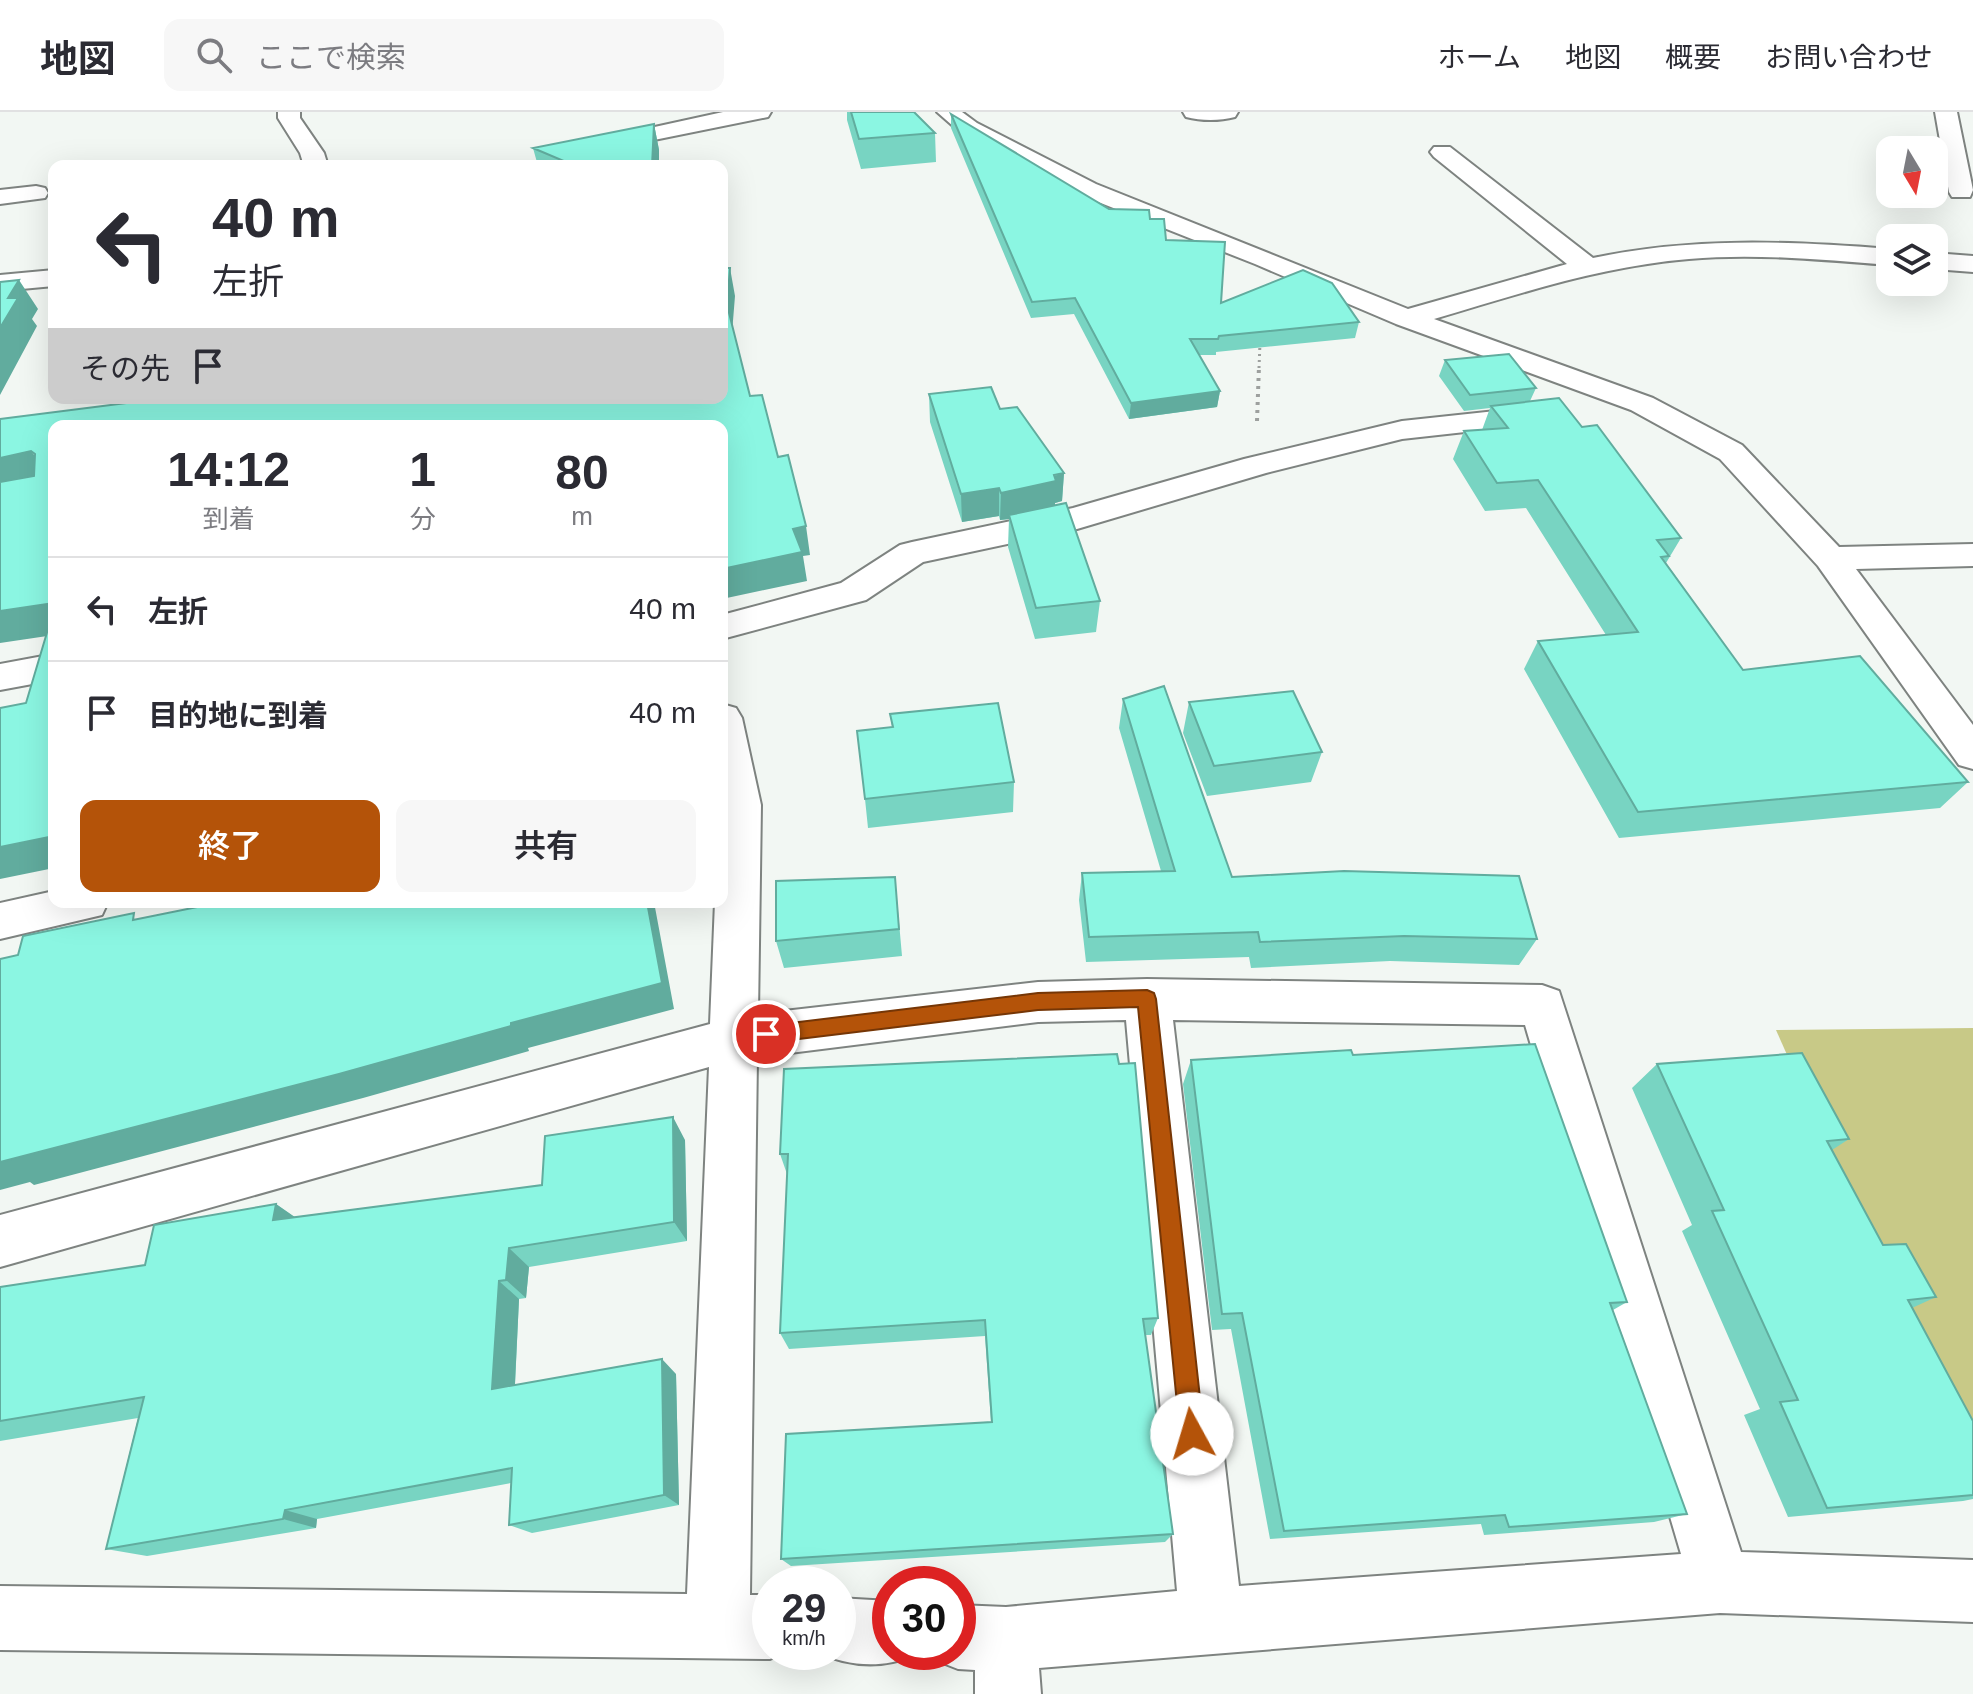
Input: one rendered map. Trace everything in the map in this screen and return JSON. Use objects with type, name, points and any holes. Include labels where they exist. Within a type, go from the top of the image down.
[{"type":"street","points":[[289,112],[289,118],[314,160]]},
{"type":"street","points":[[563,160],[585,151],[673,128],[760,112]]},
{"type":"street","points":[[948,112],[969,128],[1087,189],[1406,318],[1642,404],[1731,452],[1830,558],[1973,754]]},
{"type":"street","points":[[1194,112],[1227,112]]},
{"type":"street","points":[[1946,112],[1961,192]]},
{"type":"street","points":[[1442,152],[1587,267]]},
{"type":"street","points":[[0,197],[36,193]]},
{"type":"street","points":[[1406,318],[1587,267],[1661,254],[1736,248],[1876,256]]},
{"type":"street","points":[[1948,262],[1973,264]]},
{"type":"street","points":[[0,283],[48,279]]},
{"type":"street","points":[[728,625],[853,592],[912,553],[1077,518],[1255,466],[1402,430],[1642,404]]},
{"type":"street","points":[[1830,558],[1973,555]]},
{"type":"street","points":[[0,677],[48,668]]},
{"type":"street","points":[[0,1618],[744,1625],[736,1038],[740,805],[728,755]]},
{"type":"street","points":[[0,921],[59,908]]},
{"type":"street","points":[[1147,999],[1211,1620]]},
{"type":"street","points":[[0,1241],[736,1038],[1038,1002],[1147,999],[1542,1005],[1720,1582]]},
{"type":"street","points":[[991,1657],[1211,1620],[1720,1582],[1973,1591]]},
{"type":"path","points":[[1255,466],[1264,258]]},
{"type":"green space","points":[[1973,1028],[1973,1473],[1776,1030]]},
{"type":"building","points":[[851,112],[914,112],[935,133],[859,139]]},
{"type":"building","points":[[951,114],[1109,209],[1149,210],[1150,219],[1164,219],[1166,240],[1225,242],[1221,303],[1303,270],[1332,283],[1359,322],[1219,336],[1218,339],[1190,339],[1220,391],[1131,403],[1075,298],[1032,302]]},
{"type":"building","points":[[654,124],[652,160],[562,160],[533,148]]},
{"type":"building","points":[[19,280],[8,298],[18,298],[0,328],[0,282]]},
{"type":"building","points":[[728,309],[750,396],[762,395],[778,457],[788,455],[806,526],[793,529],[802,552],[728,568],[728,420],[48,420],[48,604],[0,611],[0,482],[34,476],[35,454],[31,451],[0,458],[0,419],[119,404],[728,404]]},
{"type":"building","points":[[1509,354],[1536,388],[1470,395],[1445,360]]},
{"type":"building","points":[[991,387],[1000,409],[1017,407],[1064,473],[1054,475],[1056,481],[1001,493],[999,488],[961,494],[929,394]]},
{"type":"building","points":[[1559,398],[1582,427],[1597,425],[1681,538],[1657,540],[1669,556],[1661,557],[1743,670],[1860,656],[1968,782],[1638,812],[1538,641],[1638,632],[1538,480],[1497,483],[1464,431],[1508,428],[1491,406]]},
{"type":"building","points":[[1066,503],[1100,601],[1036,608],[1009,515]]},
{"type":"building","points":[[48,629],[48,837],[0,847],[0,708],[26,703]]},
{"type":"building","points":[[1164,686],[1232,877],[1344,871],[1519,876],[1537,939],[1404,936],[1260,942],[1258,932],[1089,937],[1082,873],[1175,871],[1123,699]]},
{"type":"building","points":[[1293,691],[1322,752],[1214,766],[1189,702]]},
{"type":"building","points":[[998,703],[1014,782],[865,799],[857,731],[893,727],[890,714]]},
{"type":"building","points":[[895,877],[899,929],[776,941],[776,881]]},
{"type":"building","points":[[192,908],[648,908],[662,983],[511,1023],[511,1026],[339,1074],[0,1162],[0,959],[18,955],[23,936],[134,913],[133,920]]},
{"type":"building","points":[[1535,1044],[1627,1302],[1610,1303],[1687,1514],[1509,1527],[1505,1515],[1284,1531],[1242,1313],[1222,1314],[1191,1060],[1351,1050],[1353,1055]]},
{"type":"building","points":[[1802,1053],[1849,1139],[1827,1141],[1883,1245],[1906,1244],[1936,1297],[1908,1300],[1973,1421],[1973,1495],[1827,1508],[1780,1402],[1798,1400],[1712,1211],[1724,1210],[1657,1064]]},
{"type":"building","points":[[1117,1054],[1119,1064],[1135,1063],[1158,1318],[1143,1319],[1173,1534],[781,1559],[786,1434],[992,1422],[985,1320],[780,1333],[788,1154],[780,1154],[784,1069]]},
{"type":"building","points":[[673,1117],[674,1222],[509,1248],[506,1280],[499,1281],[492,1389],[662,1359],[664,1495],[509,1525],[512,1468],[285,1510],[283,1519],[106,1549],[144,1397],[0,1421],[0,1287],[145,1265],[154,1225],[276,1204],[273,1220],[542,1185],[545,1136]]},
{"type":"route","points":[[766,1034],[1038,1002],[1147,999],[1192,1434]]}]
